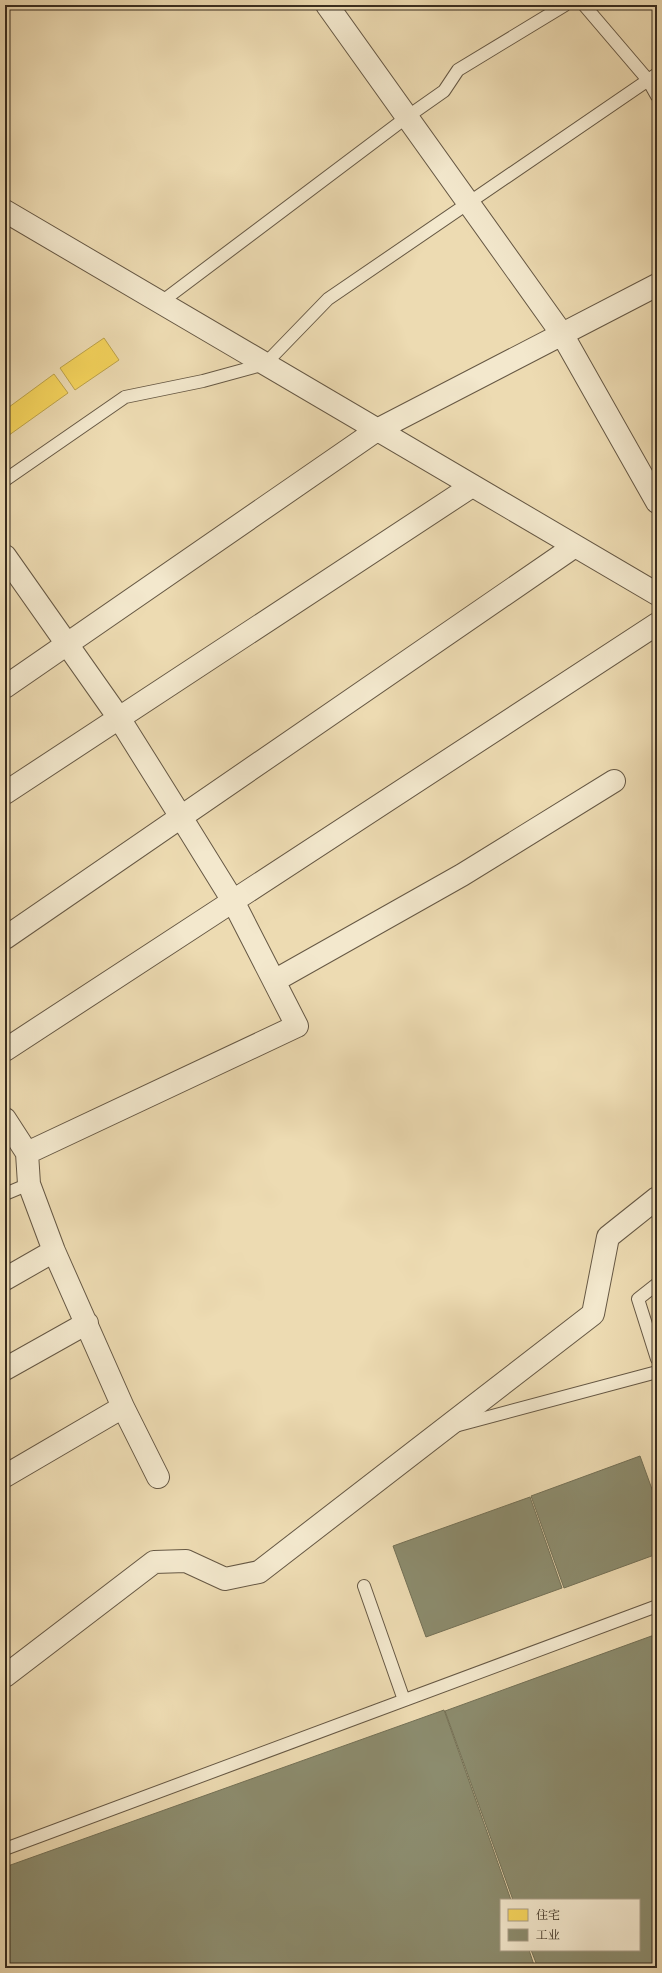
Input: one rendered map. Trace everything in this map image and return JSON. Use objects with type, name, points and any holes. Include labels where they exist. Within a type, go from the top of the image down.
[{"type":"street","points":[[327,5],[562,334],[657,502]]},
{"type":"street","points":[[5,211],[657,594]]},
{"type":"street","points":[[5,687],[377,430],[657,285]]},
{"type":"street","points":[[5,793],[472,486]]},
{"type":"street","points":[[5,938],[574,546]]},
{"type":"street","points":[[5,556],[118,718],[181,817],[233,901],[297,1026],[27,1153]]},
{"type":"street","points":[[5,1050],[657,624]]},
{"type":"street","points":[[274,981],[462,875],[614,781]]},
{"type":"street","points":[[5,1119],[27,1153],[29,1184],[54,1251],[123,1407],[158,1477]]},
{"type":"street","points":[[5,1676],[154,1562],[186,1561],[225,1579],[259,1572],[593,1314],[608,1236],[657,1198]]},
{"type":"street","points":[[5,1279],[54,1251]]},
{"type":"street","points":[[5,1369],[87,1323]]},
{"type":"street","points":[[5,1476],[123,1407]]},
{"type":"lane","points":[[160,303],[407,117],[444,91],[458,70],[565,5]]},
{"type":"lane","points":[[584,5],[653,77],[657,96]]},
{"type":"lane","points":[[5,480],[125,398],[203,381],[265,364],[328,299],[653,77]]},
{"type":"lane","points":[[5,1194],[29,1184]]},
{"type":"lane","points":[[657,1284],[638,1300],[657,1359]]},
{"type":"lane","points":[[443,1430],[657,1372]]},
{"type":"lane","points":[[364,1586],[404,1700]]},
{"type":"lane","points":[[5,1849],[657,1606]]},
{"type":"building: 住宅","points":[[104,338],[119,360],[75,390],[60,368]]},
{"type":"building: 住宅","points":[[54,374],[68,393],[5,438],[5,410]]},
{"type":"building: 工业","points":[[640,1456],[657,1503],[657,1554],[564,1588],[531,1496]]},
{"type":"building: 工业","points":[[530,1497],[562,1588],[426,1637],[393,1546]]},
{"type":"building: 工业","points":[[657,1634],[657,1968],[538,1968],[531,1951],[640,1951],[640,1899],[513,1899],[445,1711]]},
{"type":"building: 工业","points":[[444,1710],[511,1899],[500,1899],[500,1951],[529,1951],[535,1968],[5,1968],[5,1867]]}]
